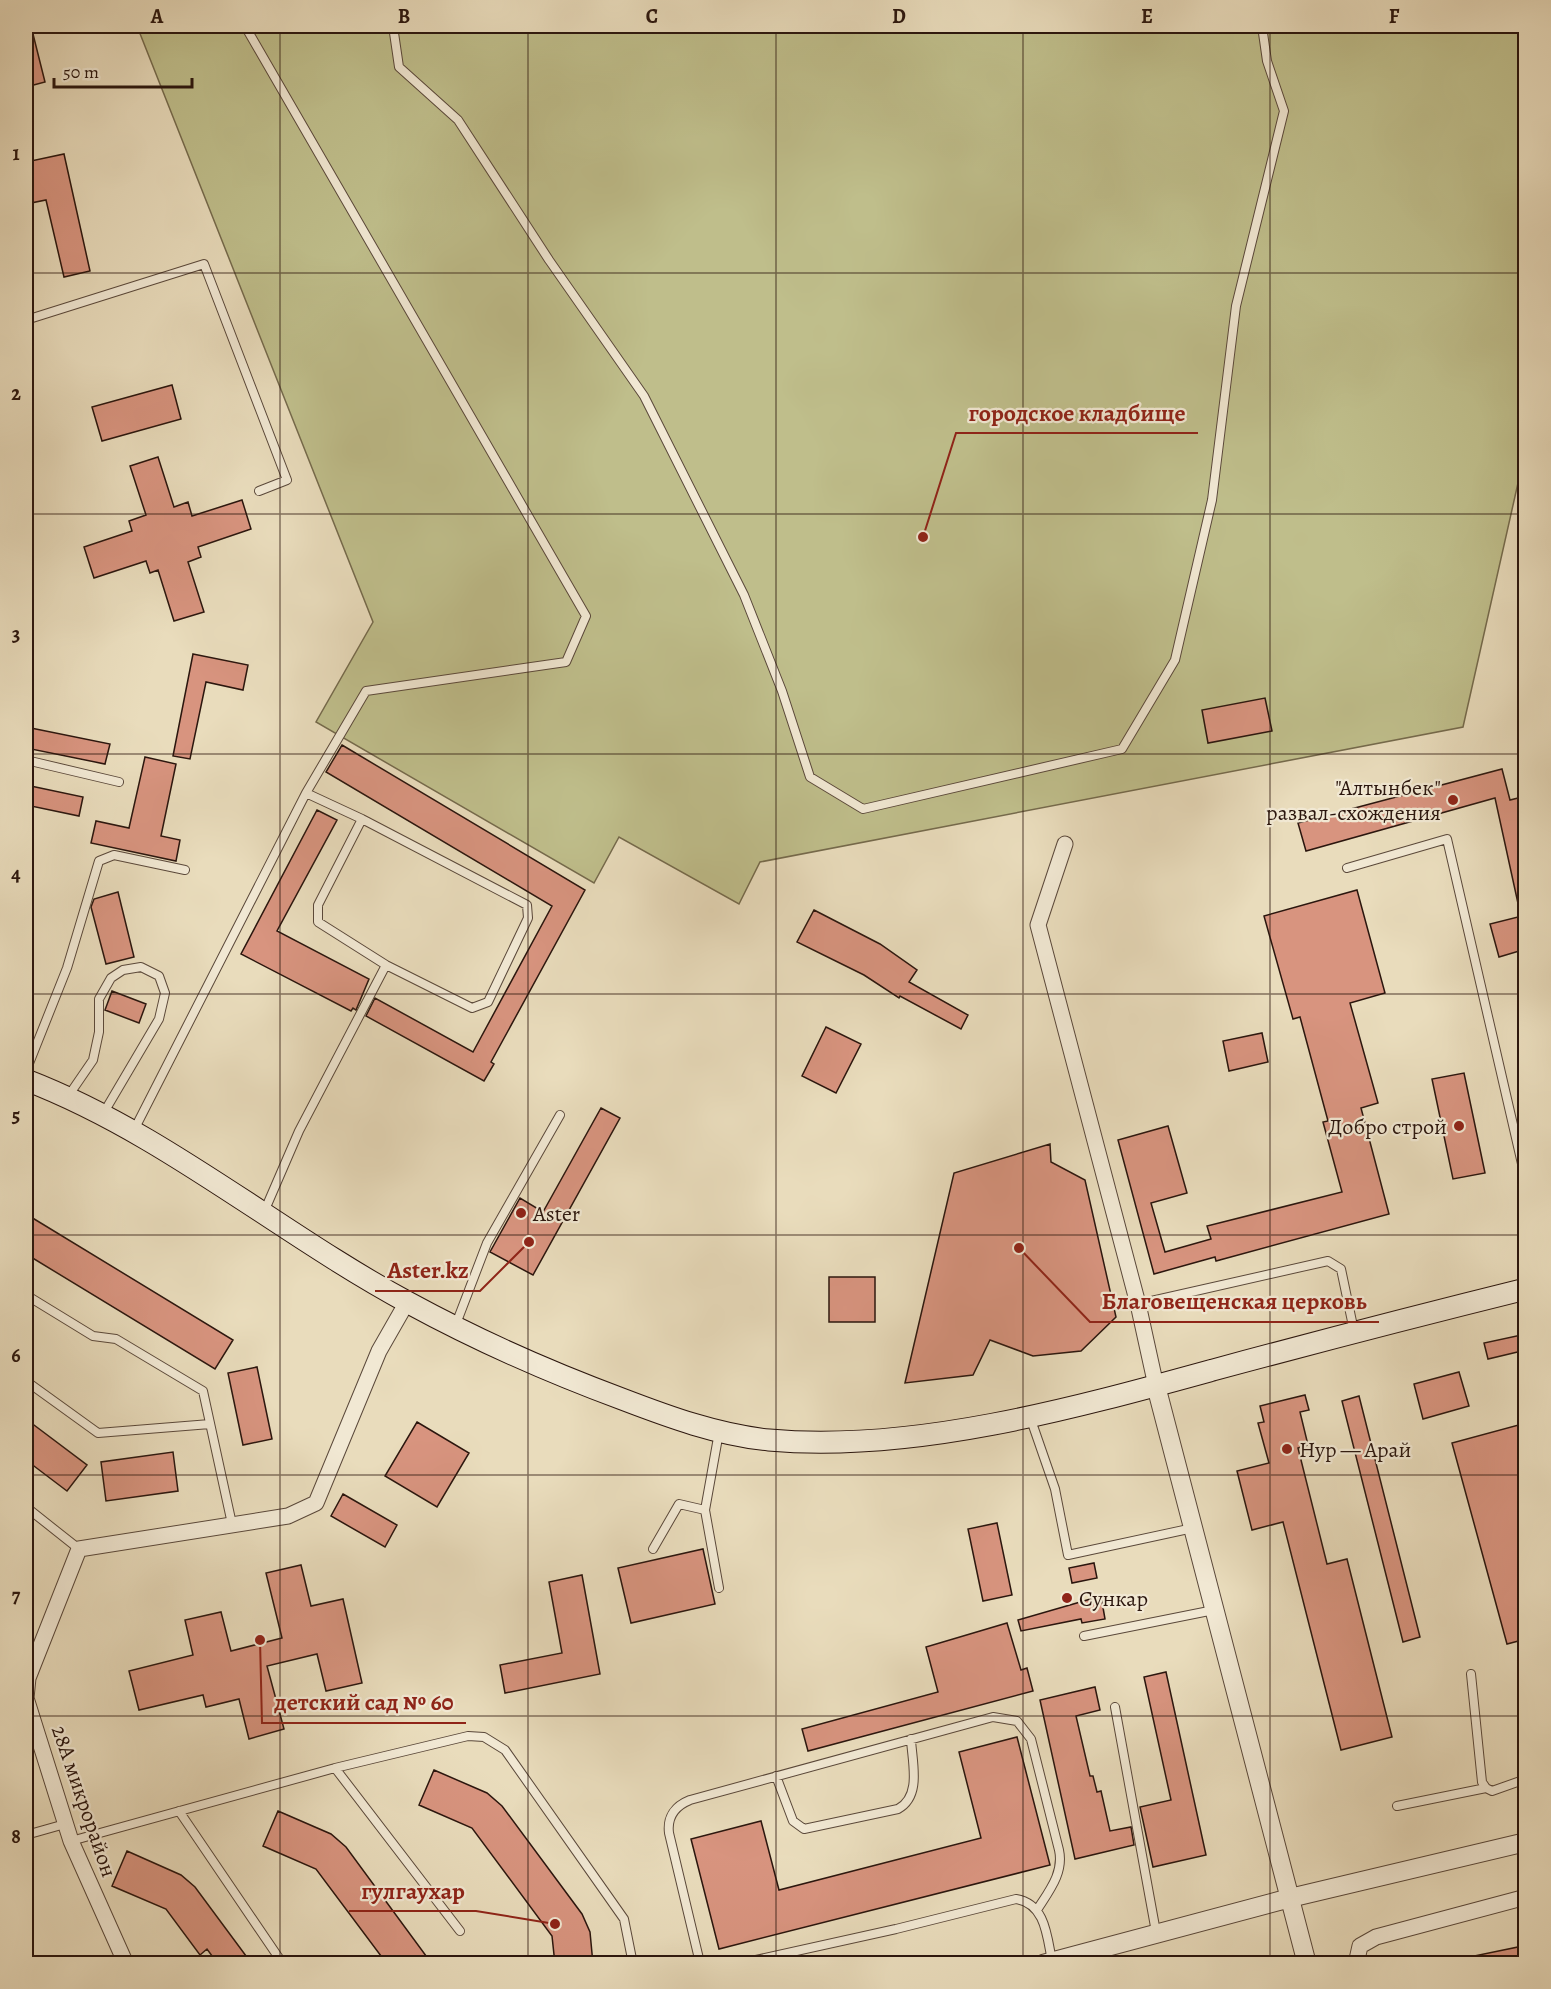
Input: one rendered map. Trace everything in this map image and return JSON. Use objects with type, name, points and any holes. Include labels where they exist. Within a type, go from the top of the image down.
[{"type":"main road","points":[[26,1080],[68,1097],[132,1133],[407,1302],[455,1326],[552,1373],[688,1424],[766,1440],[859,1443],[1030,1416],[1156,1386],[1526,1288]]},
{"type":"street","points":[[1065,844],[1038,925],[1138,1304],[1156,1386],[1307,1964]]},
{"type":"street","points":[[79,1549],[288,1516],[316,1503],[379,1351],[407,1302]]},
{"type":"street","name":"28А микрорайон","points":[[79,1549],[27,1678],[26,1698],[70,1841],[126,1964]]},
{"type":"street","points":[[1048,1962],[1290,1898],[1526,1842]]},
{"type":"street","points":[[1356,1964],[1360,1946],[1376,1937],[1526,1897]]},
{"type":"lane","points":[[132,1133],[306,793],[366,691],[566,662],[586,616],[245,26]]},
{"type":"lane","points":[[393,26],[399,67],[458,120],[549,260],[644,396],[744,595],[782,691],[810,777],[863,809],[1122,748],[1175,660],[1212,500],[1236,306],[1284,111],[1267,61],[1262,26]]},
{"type":"lane","points":[[26,321],[204,264],[287,480],[259,490]]},
{"type":"lane","points":[[26,760],[119,783]]},
{"type":"lane","points":[[306,793],[362,819],[527,905],[528,918],[488,1002],[472,1008],[386,966],[318,922],[318,905],[362,819]]},
{"type":"lane","points":[[1347,868],[1447,839],[1526,1181]]},
{"type":"lane","points":[[26,1071],[67,968],[99,861],[114,855],[185,870]]},
{"type":"lane","points":[[263,1213],[299,1131],[386,966]]},
{"type":"lane","points":[[68,1097],[93,1060],[99,1032],[99,999],[111,978],[123,970],[141,967],[159,976],[165,993],[159,1019],[101,1116]]},
{"type":"lane","points":[[455,1326],[487,1243],[560,1115]]},
{"type":"lane","points":[[1138,1304],[1328,1261],[1341,1269],[1355,1332]]},
{"type":"lane","points":[[26,1295],[93,1336],[116,1339],[202,1391],[232,1524]]},
{"type":"lane","points":[[26,1381],[98,1433],[210,1424]]},
{"type":"lane","points":[[1030,1416],[1055,1489],[1068,1554],[1193,1527]]},
{"type":"lane","points":[[719,1430],[705,1510],[719,1588]]},
{"type":"lane","points":[[654,1549],[679,1504],[705,1510]]},
{"type":"lane","points":[[26,1507],[79,1549]]},
{"type":"lane","points":[[1084,1636],[1215,1610]]},
{"type":"lane","points":[[1471,1674],[1482,1782],[1492,1791],[1526,1779]]},
{"type":"lane","points":[[1115,1707],[1156,1934]]},
{"type":"lane","points":[[679,1964],[700,1963],[669,1833],[669,1818],[684,1802],[993,1717],[1017,1721],[1026,1729],[1031,1738],[1060,1858],[1057,1878],[1037,1910]]},
{"type":"lane","points":[[70,1841],[335,1768],[468,1736],[484,1737],[505,1750],[624,1919],[633,1964]]},
{"type":"lane","points":[[776,1776],[793,1821],[804,1830],[898,1809],[905,1806],[913,1793],[911,1739]]},
{"type":"lane","points":[[335,1768],[460,1931]]},
{"type":"lane","points":[[1397,1806],[1486,1788]]},
{"type":"lane","points":[[179,1811],[283,1964]]},
{"type":"lane","points":[[26,1835],[65,1824]]},
{"type":"lane","points":[[738,1964],[896,1929],[1016,1899],[1027,1902],[1037,1910],[1043,1922],[1048,1962]]},
{"type":"shaded area","points":[[137,26],[1525,26],[1525,452],[1463,727],[760,862],[739,904],[619,837],[594,883],[316,722],[373,622]]},
{"type":"building","points":[[26,26],[31,26],[45,82],[26,87]]},
{"type":"building","points":[[64,154],[90,271],[64,277],[46,200],[26,204],[26,162]]},
{"type":"building","points":[[172,385],[181,419],[102,441],[92,407]]},
{"type":"building","points":[[158,457],[174,507],[188,502],[192,516],[242,500],[251,529],[198,547],[201,557],[188,562],[204,612],[174,621],[158,570],[150,573],[146,561],[94,578],[84,547],[132,531],[129,521],[146,515],[130,466]]},
{"type":"building","points":[[193,654],[248,665],[243,690],[206,682],[190,759],[173,756]]},
{"type":"building","points":[[1265,698],[1272,731],[1208,743],[1202,710]]},
{"type":"building","points":[[26,727],[110,744],[105,764],[26,748]]},
{"type":"building","points":[[342,745],[585,890],[491,1062],[494,1064],[484,1081],[366,1016],[375,998],[473,1052],[552,906],[326,772]]},
{"type":"building","points":[[145,757],[176,764],[161,836],[180,840],[176,861],[91,843],[96,821],[129,828]]},
{"type":"building","points":[[1502,769],[1510,800],[1526,796],[1526,908],[1519,908],[1495,798],[1306,851],[1298,823]]},
{"type":"building","points":[[26,785],[83,797],[79,816],[26,805]]},
{"type":"building","points":[[317,810],[337,820],[277,931],[369,979],[356,1010],[353,1008],[351,1011],[241,954]]},
{"type":"building","points":[[1357,890],[1385,993],[1350,1003],[1378,1103],[1361,1108],[1389,1214],[1216,1261],[1215,1257],[1154,1274],[1118,1140],[1168,1126],[1187,1193],[1151,1203],[1165,1252],[1211,1239],[1207,1226],[1342,1192],[1323,1122],[1328,1121],[1300,1017],[1293,1019],[1264,916]]},
{"type":"building","points":[[118,892],[134,957],[106,964],[91,907],[94,899]]},
{"type":"building","points":[[814,910],[880,944],[917,970],[909,982],[968,1015],[961,1029],[900,996],[899,998],[864,975],[797,942]]},
{"type":"building","points":[[1526,915],[1526,949],[1499,957],[1490,924]]},
{"type":"building","points":[[112,991],[146,1004],[139,1023],[105,1010]]},
{"type":"building","points":[[826,1027],[861,1044],[836,1093],[802,1076]]},
{"type":"building","points":[[1262,1033],[1268,1062],[1229,1071],[1223,1041]]},
{"type":"building","name":"Добро строй","points":[[1464,1073],[1485,1173],[1453,1179],[1432,1079]]},
{"type":"building","points":[[601,1108],[620,1118],[533,1275],[490,1252],[520,1198],[543,1212]]},
{"type":"building","points":[[1050,1144],[1051,1162],[1085,1180],[1116,1317],[1081,1351],[1033,1356],[990,1340],[973,1375],[905,1383],[954,1173]]},
{"type":"building","points":[[26,1214],[233,1340],[215,1369],[26,1254]]},
{"type":"building","points":[[829,1277],[875,1277],[875,1322],[829,1322]]},
{"type":"building","points":[[1526,1334],[1526,1350],[1488,1359],[1484,1343]]},
{"type":"building","points":[[257,1367],[272,1439],[243,1445],[228,1373]]},
{"type":"building","points":[[1459,1372],[1469,1406],[1423,1419],[1414,1384]]},
{"type":"building","points":[[1305,1395],[1309,1410],[1300,1412],[1308,1445],[1298,1448],[1327,1564],[1347,1559],[1392,1737],[1341,1750],[1283,1522],[1252,1530],[1237,1471],[1269,1463],[1258,1423],[1264,1422],[1260,1406]]},
{"type":"building","points":[[1359,1396],[1420,1637],[1403,1642],[1342,1401]]},
{"type":"building","points":[[26,1419],[87,1465],[67,1491],[26,1460]]},
{"type":"building","points":[[417,1422],[469,1453],[437,1507],[385,1476]]},
{"type":"building","points":[[1526,1423],[1526,1639],[1507,1644],[1452,1443]]},
{"type":"building","points":[[173,1452],[178,1491],[106,1501],[101,1462]]},
{"type":"building","points":[[343,1494],[397,1525],[385,1547],[331,1516]]},
{"type":"building","points":[[997,1523],[1012,1595],[983,1601],[968,1529]]},
{"type":"building","points":[[703,1549],[715,1604],[631,1623],[618,1568]]},
{"type":"building","points":[[1094,1563],[1097,1578],[1072,1583],[1069,1568]]},
{"type":"building","points":[[301,1565],[311,1606],[343,1599],[362,1683],[326,1691],[317,1654],[267,1666],[284,1729],[249,1739],[239,1699],[206,1707],[203,1695],[139,1710],[129,1671],[193,1655],[185,1620],[221,1612],[231,1651],[282,1638],[266,1573]]},
{"type":"building","points":[[582,1575],[600,1674],[505,1693],[500,1665],[562,1653],[549,1582]]},
{"type":"building","points":[[1101,1596],[1105,1619],[1082,1623],[1081,1619],[1021,1631],[1018,1620]]},
{"type":"building","points":[[1007,1623],[1021,1670],[1027,1668],[1033,1691],[808,1751],[802,1729],[938,1692],[926,1647]]},
{"type":"building","points":[[1166,1672],[1206,1855],[1153,1867],[1140,1807],[1171,1800],[1144,1677]]},
{"type":"building","points":[[1095,1687],[1100,1710],[1076,1716],[1090,1776],[1093,1776],[1097,1792],[1101,1791],[1110,1831],[1131,1827],[1134,1845],[1075,1859],[1040,1700]]},
{"type":"building","points":[[1017,1737],[1050,1865],[719,1949],[691,1839],[761,1821],[779,1890],[981,1838],[959,1752]]},
{"type":"building","points":[[434,1770],[487,1793],[502,1806],[582,1914],[590,1932],[593,1964],[555,1964],[552,1936],[472,1828],[419,1805]]},
{"type":"building","points":[[278,1811],[331,1834],[346,1847],[432,1964],[387,1964],[316,1869],[263,1846]]},
{"type":"building","points":[[127,1851],[181,1875],[195,1887],[252,1964],[218,1964],[207,1949],[200,1955],[166,1909],[112,1886]]},
{"type":"building","points":[[1523,1946],[1526,1964],[1469,1964],[1469,1957]]},
{"type":"place","name":"городское кладбище","points":[[923,537]]},
{"type":"place","name":"\"Алтынбек\" развал-схождения","points":[[1453,800]]},
{"type":"place","name":"Добро строй","points":[[1459,1126]]},
{"type":"place","name":"Aster","points":[[521,1213]]},
{"type":"place","name":"Aster.kz","points":[[529,1242]]},
{"type":"place","name":"Благовещенская церковь","points":[[1019,1248]]},
{"type":"place","name":"Нур — Арай","points":[[1287,1449]]},
{"type":"place","name":"Сункар","points":[[1067,1598]]},
{"type":"place","name":"детский сад № 60","points":[[260,1640]]},
{"type":"place","name":"гулгаухар","points":[[555,1924]]}]
